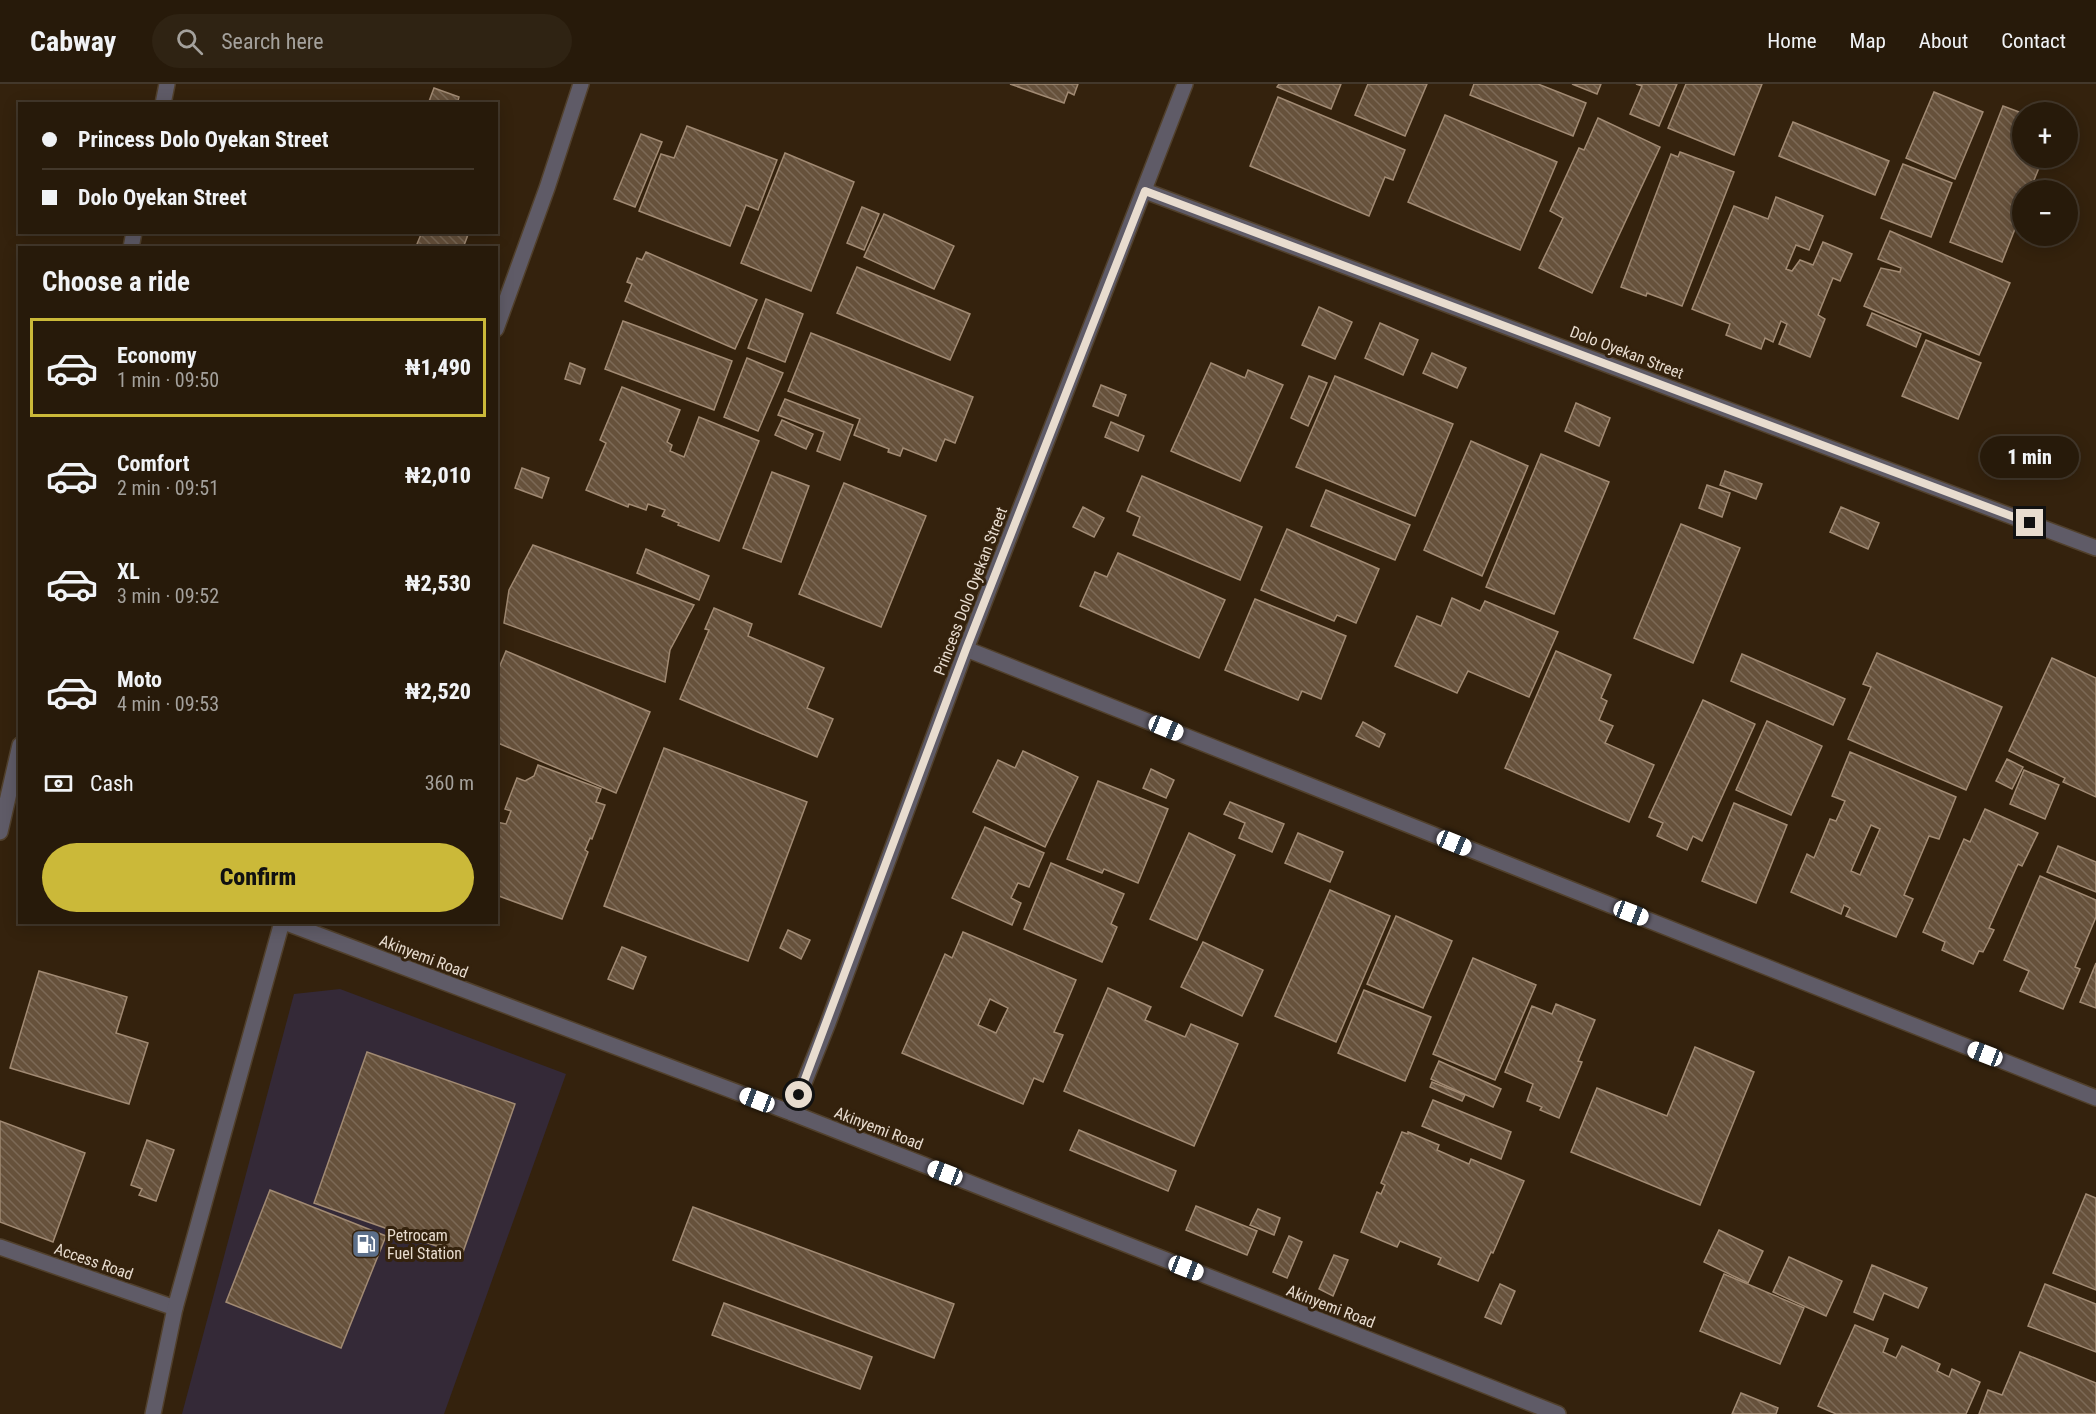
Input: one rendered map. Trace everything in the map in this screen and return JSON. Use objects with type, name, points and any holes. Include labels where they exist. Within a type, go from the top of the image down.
[{"type":"street","points":[[163,102],[167,84]]},
{"type":"street","points":[[498,323],[547,188],[581,84]]},
{"type":"street","name":"Princess Dolo Oyekan Street","points":[[792,1113],[828,1023],[966,649],[1185,84]]},
{"type":"street","name":"Dolo Oyekan Street","points":[[1145,191],[2096,548]]},
{"type":"street","points":[[966,649],[2096,1098]]},
{"type":"street","points":[[0,832],[18,754]]},
{"type":"street","points":[[153,1414],[175,1308],[282,924]]},
{"type":"street","name":"Akinyemi Road","points":[[288,924],[792,1113],[1558,1414]]},
{"type":"street","name":"Access Road","points":[[0,1247],[175,1308]]},
{"type":"shaded area","name":"Petrocam Fuel Station","points":[[340,989],[566,1074],[444,1414],[182,1414],[294,994]]},
{"type":"building","points":[[1010,84],[1078,84],[1074,95],[1068,92],[1064,103]]},
{"type":"building","points":[[1279,84],[1341,84],[1331,109],[1277,87]]},
{"type":"building","points":[[1368,84],[1427,84],[1405,136],[1355,115]]},
{"type":"building","points":[[1474,84],[1538,84],[1586,103],[1573,136],[1470,95]]},
{"type":"building","points":[[1572,84],[1601,84],[1597,94]]},
{"type":"building","points":[[1636,84],[1677,84],[1659,126],[1630,114],[1642,86]]},
{"type":"building","points":[[1686,84],[1762,84],[1734,155],[1668,128]]},
{"type":"building","points":[[434,88],[459,97],[458,102],[429,102]]},
{"type":"building","points":[[1934,92],[1983,112],[1955,179],[1906,158]]},
{"type":"building","points":[[1278,97],[1405,150],[1393,180],[1385,177],[1369,216],[1250,166]]},
{"type":"building","points":[[2003,106],[2012,109],[2012,168],[2039,168],[2034,180],[2012,180],[2012,236],[2002,262],[1950,242]]},
{"type":"building","points":[[1445,115],[1557,162],[1520,250],[1408,202]]},
{"type":"building","points":[[1598,118],[1660,147],[1592,293],[1539,268],[1563,218],[1550,211],[1579,148],[1584,150]]},
{"type":"building","points":[[1793,122],[1889,161],[1875,195],[1779,156]]},
{"type":"building","points":[[687,126],[777,160],[758,210],[746,205],[730,246],[639,211],[661,154],[674,158]]},
{"type":"building","points":[[641,134],[662,142],[635,207],[614,199]]},
{"type":"building","points":[[1680,152],[1734,172],[1682,306],[1647,293],[1646,296],[1621,287],[1671,154],[1678,157]]},
{"type":"building","points":[[785,153],[854,182],[811,291],[741,263]]},
{"type":"building","points":[[1903,164],[1952,183],[1931,237],[1881,218]]},
{"type":"building","points":[[1776,197],[1823,216],[1809,250],[1796,245],[1786,269],[1792,271],[1800,260],[1813,265],[1823,242],[1852,254],[1840,281],[1833,278],[1818,315],[1825,319],[1810,357],[1779,344],[1787,324],[1781,321],[1773,342],[1765,338],[1761,349],[1726,335],[1730,324],[1692,309],[1734,206],[1768,219]]},
{"type":"building","points":[[862,207],[879,214],[864,250],[847,243]]},
{"type":"building","points":[[884,214],[954,246],[934,289],[864,257]]},
{"type":"building","points":[[1890,231],[2010,283],[1979,355],[1864,306],[1881,268],[1900,272],[1901,268],[1878,259]]},
{"type":"building","points":[[421,234],[468,234],[464,246],[417,244]]},
{"type":"building","points":[[646,252],[757,300],[735,349],[625,301],[632,284],[627,282],[637,258],[642,260]]},
{"type":"building","points":[[857,267],[970,314],[950,360],[837,313]]},
{"type":"building","points":[[766,299],[803,314],[785,362],[748,348]]},
{"type":"building","points":[[1319,307],[1352,322],[1335,359],[1302,345]]},
{"type":"building","points":[[1872,313],[1921,334],[1916,347],[1867,325]]},
{"type":"building","points":[[623,321],[732,361],[714,410],[605,369]]},
{"type":"building","points":[[1380,323],[1418,340],[1403,375],[1365,358]]},
{"type":"building","points":[[811,333],[973,397],[955,443],[945,439],[936,461],[903,448],[900,456],[854,435],[860,419],[788,391]]},
{"type":"building","points":[[1926,340],[1981,363],[1958,419],[1902,396]]},
{"type":"building","points":[[1432,353],[1466,368],[1457,388],[1423,373]]},
{"type":"building","points":[[747,358],[783,373],[758,431],[724,417]]},
{"type":"building","points":[[570,363],[585,369],[580,384],[565,379]]},
{"type":"building","points":[[1211,363],[1245,378],[1248,370],[1283,385],[1240,481],[1171,451]]},
{"type":"building","points":[[1309,376],[1327,383],[1308,426],[1291,418]]},
{"type":"building","points":[[1335,376],[1453,424],[1415,516],[1296,467]]},
{"type":"building","points":[[1101,385],[1126,395],[1118,416],[1093,406]]},
{"type":"building","points":[[622,387],[680,410],[667,442],[672,445],[670,451],[684,457],[699,417],[759,441],[719,541],[678,525],[679,523],[662,516],[665,510],[648,504],[646,510],[629,504],[628,507],[586,490],[606,443],[600,440]]},
{"type":"building","points":[[785,399],[853,425],[840,460],[817,451],[824,432],[778,415]]},
{"type":"building","points":[[1576,403],[1610,418],[1599,446],[1565,431]]},
{"type":"building","points":[[782,420],[813,434],[806,449],[775,435]]},
{"type":"building","points":[[1111,422],[1144,436],[1138,451],[1105,437]]},
{"type":"building","points":[[1471,441],[1528,466],[1482,576],[1424,550]]},
{"type":"building","points":[[1541,454],[1609,482],[1554,614],[1486,587]]},
{"type":"building","points":[[522,468],[549,478],[542,498],[515,488]]},
{"type":"building","points":[[1725,471],[1762,484],[1756,499],[1720,485]]},
{"type":"building","points":[[772,472],[809,486],[781,562],[743,548]]},
{"type":"building","points":[[1142,476],[1262,527],[1240,580],[1133,535],[1140,517],[1127,511]]},
{"type":"building","points":[[844,483],[926,516],[881,627],[799,594]]},
{"type":"building","points":[[1707,485],[1730,493],[1722,517],[1699,508]]},
{"type":"building","points":[[1326,490],[1410,525],[1395,560],[1311,526]]},
{"type":"building","points":[[1083,507],[1104,518],[1094,537],[1073,527]]},
{"type":"building","points":[[1841,507],[1879,523],[1868,549],[1830,532]]},
{"type":"building","points":[[1681,524],[1740,548],[1693,663],[1634,638]]},
{"type":"building","points":[[1287,529],[1379,569],[1356,623],[1337,615],[1334,621],[1261,590]]},
{"type":"building","points":[[533,545],[694,605],[670,650],[665,682],[504,623],[509,590]]},
{"type":"building","points":[[646,549],[709,576],[699,600],[637,573]]},
{"type":"building","points":[[1118,553],[1225,600],[1199,658],[1080,606],[1095,572],[1107,577]]},
{"type":"building","points":[[1452,598],[1480,611],[1485,601],[1558,632],[1529,697],[1468,671],[1457,693],[1395,666],[1417,616],[1441,626]]},
{"type":"building","points":[[1255,599],[1346,636],[1321,699],[1302,691],[1298,700],[1225,670]]},
{"type":"building","points":[[714,608],[752,624],[748,636],[824,668],[807,708],[833,719],[817,757],[680,699],[709,630],[705,629]]},
{"type":"building","points":[[506,651],[650,712],[616,793],[498,743],[498,670]]},
{"type":"building","points":[[1556,651],[1611,675],[1601,698],[1607,701],[1599,720],[1613,726],[1605,743],[1654,765],[1629,822],[1505,768]]},
{"type":"building","points":[[1877,653],[2002,707],[1966,790],[1848,739],[1871,687],[1863,684]]},
{"type":"building","points":[[1742,654],[1845,699],[1833,725],[1731,681]]},
{"type":"building","points":[[2052,658],[2096,678],[2096,797],[2063,782],[2065,778],[2009,751]]},
{"type":"building","points":[[1703,700],[1755,724],[1702,841],[1693,836],[1687,850],[1657,836],[1663,823],[1649,817]]},
{"type":"building","points":[[1767,721],[1822,746],[1791,815],[1736,790]]},
{"type":"building","points":[[1363,722],[1385,734],[1379,747],[1356,736]]},
{"type":"building","points":[[664,748],[807,802],[748,961],[604,906]]},
{"type":"building","points":[[1023,751],[1078,777],[1045,847],[973,812],[998,760],[1015,768]]},
{"type":"building","points":[[1850,752],[1956,797],[1939,839],[1929,836],[1904,895],[1913,899],[1896,937],[1846,916],[1850,908],[1844,905],[1841,914],[1791,892],[1807,854],[1814,858],[1830,819],[1836,821],[1845,801],[1832,796]],"holes":[[[1871,825],[1880,829],[1860,875],[1851,871]]]},
{"type":"building","points":[[2007,759],[2023,767],[2012,789],[1996,781]]},
{"type":"building","points":[[538,765],[601,789],[596,802],[605,805],[592,839],[590,838],[585,850],[588,852],[562,919],[498,896],[498,822],[506,824],[511,811],[505,809],[517,778],[525,781],[534,776]]},
{"type":"building","points":[[1151,769],[1174,780],[1166,798],[1143,788]]},
{"type":"building","points":[[2024,770],[2059,785],[2045,819],[2010,804]]},
{"type":"building","points":[[1098,781],[1168,809],[1138,883],[1104,869],[1102,873],[1067,859]]},
{"type":"building","points":[[1230,802],[1284,824],[1272,852],[1239,838],[1245,823],[1224,814]]},
{"type":"building","points":[[1734,803],[1787,825],[1756,903],[1702,881]]},
{"type":"building","points":[[1985,809],[2038,833],[2022,866],[2018,864],[1989,928],[1994,930],[1983,952],[1979,951],[1973,964],[1942,950],[1945,942],[1923,932],[1964,839],[1970,842]]},
{"type":"building","points":[[985,827],[1044,853],[1029,887],[1018,883],[1011,898],[1021,903],[1012,925],[952,898]]},
{"type":"building","points":[[1189,833],[1235,855],[1197,940],[1150,919]]},
{"type":"building","points":[[1298,833],[1343,852],[1330,882],[1285,863]]},
{"type":"building","points":[[2058,846],[2096,862],[2096,892],[2047,872]]},
{"type":"building","points":[[1051,863],[1124,894],[1111,924],[1117,927],[1102,962],[1024,929]]},
{"type":"building","points":[[2040,876],[2096,900],[2096,917],[2075,967],[2080,969],[2063,1009],[2020,991],[2029,971],[2004,960]]},
{"type":"building","points":[[1330,890],[1390,916],[1336,1042],[1275,1016]]},
{"type":"building","points":[[1396,916],[1452,941],[1423,1008],[1367,984]]},
{"type":"building","points":[[788,930],[810,940],[801,959],[780,948]]},
{"type":"building","points":[[963,932],[1076,980],[1054,1032],[1063,1035],[1043,1082],[1034,1078],[1023,1104],[902,1053],[945,954],[952,958]],"holes":[[[990,999],[1008,1008],[996,1033],[978,1025]]]},
{"type":"building","points":[[1203,942],[1263,970],[1242,1016],[1181,987]]},
{"type":"building","points":[[622,947],[646,957],[633,989],[608,979]]},
{"type":"building","points":[[1473,958],[1536,985],[1495,1080],[1433,1054]]},
{"type":"building","points":[[2096,963],[2096,1008],[2080,1002]]},
{"type":"building","points":[[39,971],[127,997],[116,1033],[148,1043],[129,1104],[10,1068]]},
{"type":"building","points":[[1108,988],[1151,1007],[1145,1020],[1185,1037],[1191,1024],[1238,1044],[1194,1146],[1064,1091]]},
{"type":"building","points":[[1364,990],[1431,1017],[1405,1081],[1338,1053]]},
{"type":"building","points":[[1556,1004],[1595,1020],[1578,1061],[1582,1062],[1559,1118],[1540,1110],[1542,1107],[1527,1101],[1533,1084],[1505,1072],[1532,1006],[1552,1014]]},
{"type":"building","points":[[1695,1047],[1754,1072],[1700,1205],[1571,1152],[1597,1088],[1667,1116]]},
{"type":"building","points":[[367,1052],[515,1104],[462,1255],[314,1203]]},
{"type":"building","points":[[1439,1061],[1501,1089],[1493,1107],[1431,1079]]},
{"type":"building","points":[[1432,1082],[1465,1095],[1462,1101],[1430,1087]]},
{"type":"building","points":[[1433,1100],[1511,1132],[1501,1159],[1422,1126]]},
{"type":"building","points":[[0,1121],[85,1153],[53,1242],[0,1222]]},
{"type":"building","points":[[1079,1130],[1176,1171],[1168,1191],[1070,1150]]},
{"type":"building","points":[[1402,1132],[1408,1134],[1408,1132],[1439,1145],[1437,1150],[1469,1164],[1471,1159],[1524,1181],[1493,1253],[1491,1252],[1478,1281],[1438,1264],[1441,1258],[1400,1241],[1397,1247],[1361,1232],[1377,1192],[1381,1194],[1385,1185],[1381,1183]]},
{"type":"building","points":[[147,1140],[174,1150],[156,1201],[139,1195],[142,1189],[131,1185]]},
{"type":"building","points":[[270,1190],[386,1236],[341,1348],[226,1302]]},
{"type":"building","points":[[2086,1194],[2096,1198],[2096,1290],[2053,1273]]},
{"type":"building","points":[[1196,1206],[1257,1231],[1247,1255],[1186,1230]]},
{"type":"building","points":[[693,1207],[954,1304],[934,1358],[673,1260]]},
{"type":"building","points":[[1258,1209],[1280,1218],[1274,1235],[1250,1225]]},
{"type":"building","points":[[1719,1230],[1763,1251],[1748,1283],[1704,1262]]},
{"type":"building","points":[[1289,1236],[1302,1242],[1287,1278],[1273,1272]]},
{"type":"building","points":[[1334,1255],[1348,1260],[1333,1296],[1319,1289]]},
{"type":"building","points":[[1789,1257],[1842,1281],[1826,1316],[1773,1292]]},
{"type":"building","points":[[1872,1265],[1927,1288],[1918,1308],[1884,1293],[1873,1320],[1854,1312]]},
{"type":"building","points":[[1724,1274],[1804,1308],[1780,1364],[1700,1331]]},
{"type":"building","points":[[1500,1284],[1515,1291],[1501,1324],[1485,1317]]},
{"type":"building","points":[[2045,1284],[2096,1304],[2096,1352],[2028,1326]]},
{"type":"building","points":[[724,1303],[872,1357],[860,1389],[712,1335]]},
{"type":"building","points":[[1855,1325],[1888,1339],[1883,1352],[1896,1358],[1902,1346],[1940,1364],[1937,1371],[1949,1377],[1952,1369],[1980,1382],[1966,1414],[1836,1414],[1818,1406]]},
{"type":"building","points":[[2020,1352],[2096,1383],[2096,1414],[1979,1414],[1988,1390],[2002,1395]]},
{"type":"building","points":[[1741,1393],[1778,1408],[1776,1414],[1732,1414]]},
{"type":"place","name":"Petrocam Fuel Station","points":[[366,1244]]},
{"type":"route","points":[[799,1095],[828,1023],[966,649],[1145,191],[2030,523]]}]
